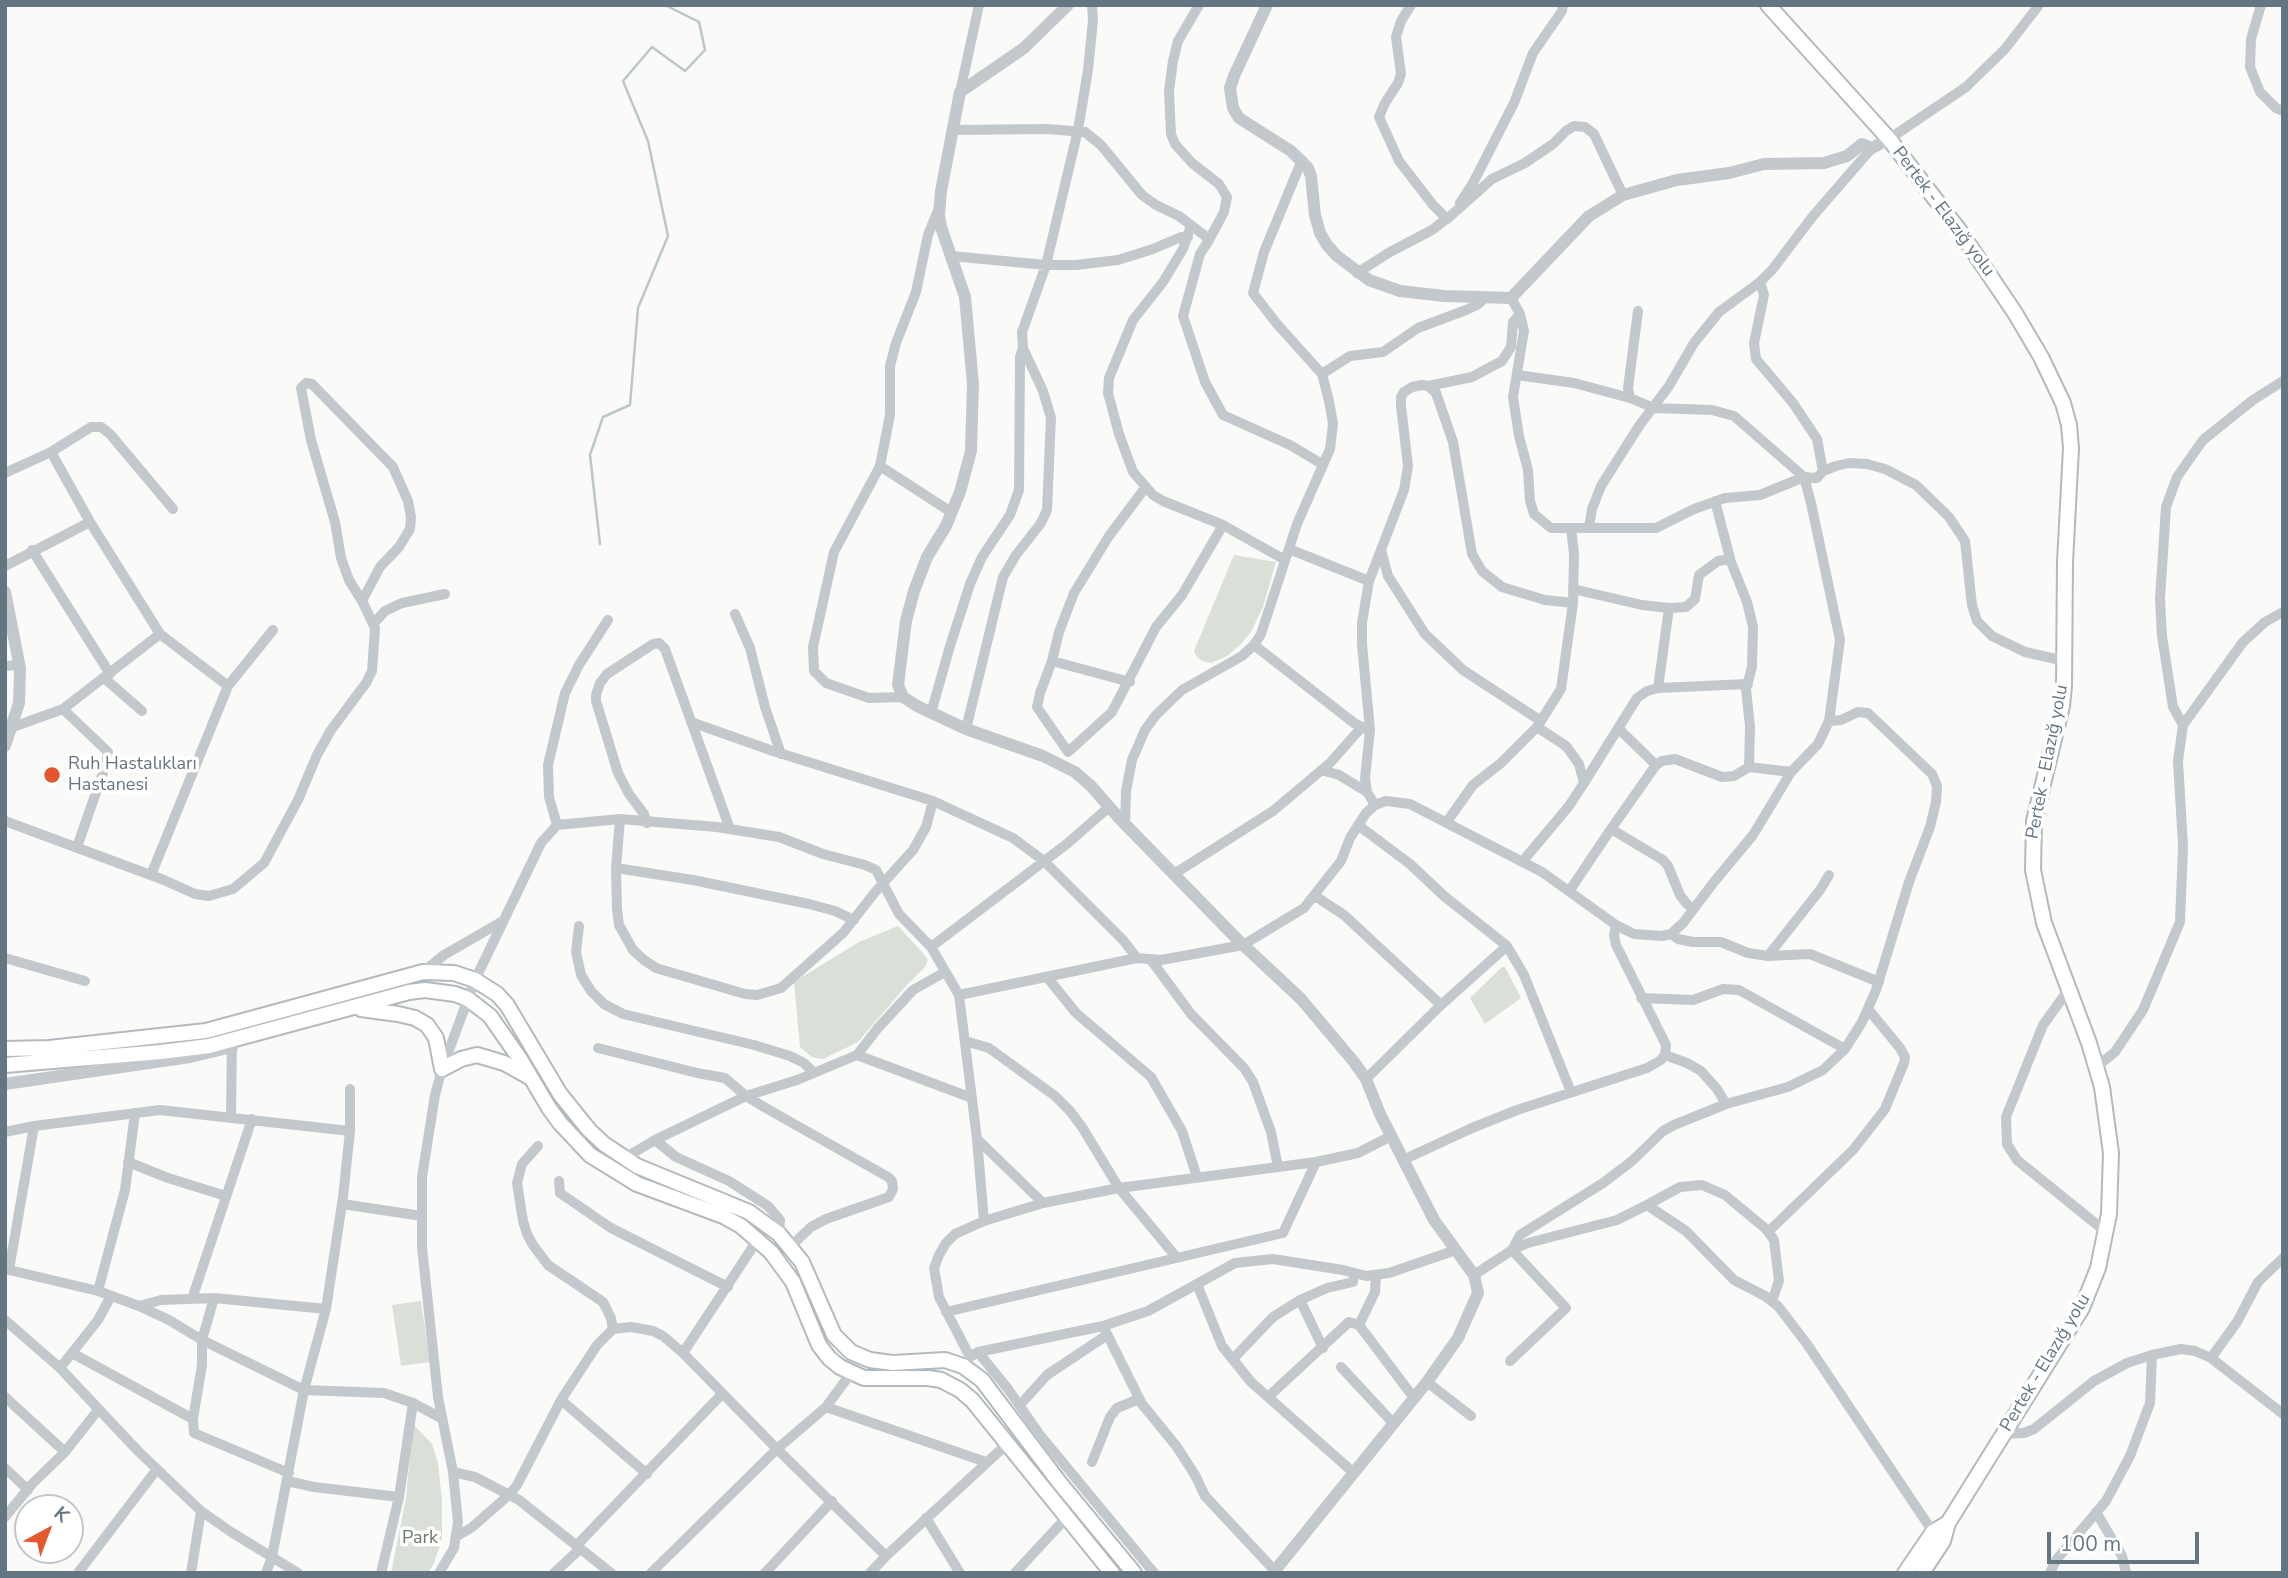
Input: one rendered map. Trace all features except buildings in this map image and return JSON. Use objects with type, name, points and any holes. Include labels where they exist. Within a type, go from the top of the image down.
[{"type":"main road","name":"Pertek - Elazığ yolu","points":[[1768,5],[1889,139],[1932,193],[1982,263],[2041,357],[2063,403],[2069,425],[2071,448],[2062,706],[2039,796],[2032,847],[2033,870],[2044,923],[2097,1066],[2107,1110],[2112,1153],[2111,1193],[2098,1268],[2082,1308],[1948,1523],[1943,1541],[1922,1573]]},
{"type":"main road","points":[[5,1049],[152,1039],[232,1038],[422,972],[454,973],[475,980],[507,1005],[560,1094],[604,1144],[623,1159],[749,1212],[779,1234],[802,1262],[834,1335],[850,1352],[882,1362],[970,1358],[982,1380],[1059,1482],[1134,1573]]},
{"type":"main road","points":[[5,1065],[183,1050],[356,1008],[410,992],[425,990],[455,993],[468,999],[490,1016],[560,1124],[604,1165],[637,1184],[723,1216],[758,1239],[793,1282],[819,1345],[829,1358],[851,1373],[864,1378],[928,1378],[952,1385],[972,1400],[1112,1573]]},
{"type":"main road","points":[[356,1008],[415,1018],[427,1025],[436,1038],[442,1069],[461,1059],[477,1055],[504,1063],[532,1078]]},
{"type":"main road","name":"Pertek - Elazığ yolu","points":[[1905,1573],[1933,1532],[1948,1523]]},
{"type":"street","points":[[903,696],[869,698],[826,683],[814,671],[813,646],[834,552],[880,466],[890,415],[890,366],[916,292],[928,235],[940,205],[979,5]]},
{"type":"street","points":[[931,713],[970,584],[982,557],[1010,515],[1019,490],[1020,357],[1023,332],[1046,265],[1079,130],[1089,58],[1092,5]]},
{"type":"street","points":[[1199,5],[1175,51],[1169,91],[1171,134],[1175,144],[1192,163],[1219,184],[1227,197],[1224,212],[1200,254],[1183,316],[1205,382],[1223,415],[1290,445],[1322,464]]},
{"type":"street","points":[[1267,5],[1234,76],[1230,99],[1240,118],[1302,160],[1311,176],[1315,215],[1327,245],[1357,273],[1385,287],[1400,291],[1511,298],[1589,216],[1623,195],[1684,178],[1729,173],[1764,164],[1824,163],[1847,156],[1862,144],[1872,148]]},
{"type":"street","points":[[1411,5],[1401,21],[1396,37],[1401,74],[1379,117],[1399,161],[1447,219]]},
{"type":"street","points":[[1447,219],[1473,183],[1514,103],[1533,53],[1562,11],[1563,5]]},
{"type":"street","points":[[1589,527],[1592,509],[1601,486],[1706,326],[1719,312],[1760,282],[1872,148],[1966,87],[2005,49],[2039,5]]},
{"type":"street","points":[[2261,5],[2251,39],[2250,67],[2260,92],[2276,108],[2283,111]]},
{"type":"street","points":[[960,92],[1024,48],[1066,6]]},
{"type":"street","points":[[1357,273],[1447,219],[1492,179],[1525,163],[1574,126],[1585,127],[1594,134],[1623,195]]},
{"type":"street","points":[[953,130],[1079,130],[1093,137],[1101,145],[1142,195],[1190,231],[1209,240]]},
{"type":"street","points":[[1125,824],[1126,791],[1132,760],[1145,730],[1156,715],[1182,690],[1230,664],[1254,645],[1265,623],[1287,554],[1330,449],[1333,424],[1322,374],[1277,324],[1254,293],[1264,252],[1302,160]]},
{"type":"street","points":[[940,205],[941,227],[965,297],[973,384],[971,451],[960,492],[927,557],[914,591],[906,621],[898,685],[903,696],[917,706],[966,729],[1043,756],[1083,779],[1243,945],[1301,999],[1366,1079],[1391,1136],[1434,1220],[1474,1275],[1478,1293],[1458,1338],[1427,1382],[1274,1572],[1205,1496],[1177,1447],[1139,1399],[1105,1331]]},
{"type":"street","points":[[951,256],[1046,265],[1076,265],[1118,260],[1153,249],[1190,231]]},
{"type":"street","points":[[1190,231],[1163,282],[1133,320],[1108,385],[1118,434],[1129,464],[1145,488],[1163,501],[1287,554],[1368,581]]},
{"type":"street","points":[[1760,282],[1764,295],[1754,343],[1756,359],[1801,413],[1817,439],[1823,471]]},
{"type":"street","points":[[1322,374],[1349,356],[1383,352],[1418,328],[1478,305],[1485,298]]},
{"type":"street","points":[[1511,298],[1520,314],[1524,331],[1513,397],[1519,436],[1528,470],[1534,514],[1550,528],[1656,528],[1694,509],[1725,498],[1760,495],[1804,477],[1817,478],[1823,471],[1849,463],[1867,464],[1885,469],[1916,485],[1949,517],[1965,541],[1972,605],[1977,621],[1992,636],[2025,652],[2065,661]]},
{"type":"street","points":[[1630,398],[1628,388],[1639,311]]},
{"type":"street","points":[[1375,805],[1367,792],[1365,778],[1362,644],[1364,603],[1368,581],[1404,490],[1408,466],[1401,397],[1412,387],[1472,377],[1502,361],[1511,347],[1514,322],[1520,314]]},
{"type":"street","points":[[966,729],[1003,577],[1041,523],[1046,510],[1051,418],[1043,391],[1023,348]]},
{"type":"street","points":[[959,995],[1137,958],[1151,960],[1243,945],[1304,908],[1341,861],[1350,838],[1366,813],[1375,805],[1386,801],[1410,804],[1542,872],[1616,925],[1641,936],[1671,934],[1683,923],[1753,835],[1791,772],[1818,744],[1829,721],[1839,630],[1804,477],[1734,416],[1712,410],[1654,408],[1630,398],[1574,383],[1517,375]]},
{"type":"street","points":[[2183,725],[2173,707],[2162,636],[2160,600],[2166,507],[2177,477],[2203,440],[2253,400],[2283,381]]},
{"type":"street","points":[[5,821],[195,894],[209,896],[233,889],[264,863],[331,730],[372,671],[374,628],[349,580],[341,558],[335,522],[311,440],[301,388],[306,383],[313,384],[393,467],[408,501],[410,529],[399,547],[380,567],[362,601]]},
{"type":"street","points":[[1428,386],[1436,393],[1452,442],[1472,554],[1482,570],[1502,587],[1545,600],[1573,603]]},
{"type":"street","points":[[5,473],[51,452],[96,426],[106,429],[173,509]]},
{"type":"street","points":[[51,452],[90,522],[160,634],[228,687]]},
{"type":"street","points":[[880,466],[951,512]]},
{"type":"street","points":[[1068,752],[1037,707],[1059,632],[1074,593],[1109,536],[1145,488]]},
{"type":"street","points":[[1715,502],[1730,559],[1747,602],[1753,627],[1752,667],[1746,689],[1750,726],[1749,767]]},
{"type":"street","points":[[5,566],[90,522]]},
{"type":"street","points":[[1062,766],[1068,752],[1112,712],[1130,682],[1156,627],[1182,594],[1223,525]]},
{"type":"street","points":[[1446,823],[1473,785],[1501,763],[1539,724],[1561,689],[1573,603],[1574,554],[1571,528]]},
{"type":"street","points":[[32,550],[107,676],[142,711]]},
{"type":"street","points":[[1381,550],[1388,576],[1425,634],[1463,670],[1566,746],[1579,764],[1584,783]]},
{"type":"street","points":[[1573,589],[1642,605],[1686,607],[1695,599],[1699,575],[1718,561],[1730,559]]},
{"type":"street","points":[[5,592],[19,665],[19,704],[5,746]]},
{"type":"street","points":[[373,624],[385,611],[402,603],[445,594]]},
{"type":"street","points":[[1658,688],[1669,608]]},
{"type":"street","points":[[2097,1066],[2115,1052],[2143,1010],[2180,922],[2183,846],[2178,761],[2183,725],[2243,642],[2266,622],[2283,612]]},
{"type":"street","points":[[734,614],[750,648],[781,754]]},
{"type":"street","points":[[557,825],[550,797],[548,765],[562,703],[579,665],[608,620]]},
{"type":"street","points":[[151,875],[228,687],[273,630]]},
{"type":"street","points":[[13,727],[63,709],[160,634]]},
{"type":"street","points":[[647,823],[618,772],[596,701],[598,688],[607,674],[653,644],[659,643],[665,649],[730,829]]},
{"type":"street","points":[[1254,645],[1365,729]]},
{"type":"street","points":[[1052,661],[1130,682]]},
{"type":"street","points":[[5,666],[19,665]]},
{"type":"street","points":[[1522,862],[1569,806],[1637,698],[1658,688],[1748,684]]},
{"type":"street","points":[[63,709],[108,752],[77,847]]},
{"type":"street","points":[[1512,1250],[1520,1235],[1603,1184],[1663,1131],[1726,1104],[1798,1082],[1823,1070],[1845,1049],[1868,1009],[1879,982],[1909,882],[1930,827],[1937,786],[1932,774],[1868,713],[1858,712],[1840,720],[1829,721]]},
{"type":"street","points":[[691,722],[781,754],[933,801],[1013,838],[1044,861],[1123,940],[1137,958]]},
{"type":"street","points":[[1618,728],[1656,765]]},
{"type":"street","points":[[1174,874],[1273,811],[1365,729]]},
{"type":"street","points":[[1570,890],[1656,765],[1662,761],[1675,759],[1722,776],[1734,776],[1749,767],[1791,772]]},
{"type":"street","points":[[1321,770],[1339,775],[1367,792]]},
{"type":"street","points":[[621,819],[615,868],[617,909],[619,925],[633,950],[656,968],[745,994],[769,993],[781,988],[830,946],[883,882],[914,850],[926,827],[933,801]]},
{"type":"street","points":[[931,947],[1068,844],[1109,807]]},
{"type":"street","points":[[439,1573],[454,1548],[458,1522],[453,1472],[441,1418],[422,1247],[422,1177],[442,1069],[475,980],[541,843],[557,825],[621,819],[730,829],[779,837],[876,870],[899,915],[931,947],[959,995],[984,1221]]},
{"type":"street","points":[[1358,825],[1410,864],[1444,896],[1507,946],[1524,975],[1572,1092]]},
{"type":"street","points":[[1611,829],[1663,860],[1680,895],[1693,909]]},
{"type":"street","points":[[615,868],[693,880],[810,904],[854,920]]},
{"type":"street","points":[[1768,956],[1829,875]]},
{"type":"street","points":[[1315,896],[1344,915],[1441,1005]]},
{"type":"street","points":[[422,972],[444,955],[501,922]]},
{"type":"street","points":[[1403,1160],[1505,1114],[1647,1068],[1661,1060],[1666,1045],[1616,945],[1616,925]]},
{"type":"street","points":[[579,926],[576,953],[581,975],[591,991],[604,1003],[623,1014],[790,1056],[804,1063],[814,1073]]},
{"type":"street","points":[[1671,934],[1678,939],[1721,942],[1748,953],[1768,956],[1810,954],[1879,982]]},
{"type":"street","points":[[1366,1079],[1441,1005],[1507,946]]},
{"type":"street","points":[[5,958],[85,981]]},
{"type":"street","points":[[1151,960],[1191,1014],[1244,1068],[1253,1082],[1271,1132],[1278,1167]]},
{"type":"street","points":[[623,1159],[655,1140],[746,1096],[797,1080],[857,1055],[913,990],[945,972]]},
{"type":"street","points":[[1047,977],[1076,1013],[1151,1077],[1182,1131],[1197,1177]]},
{"type":"street","points":[[1641,998],[1693,1000],[1723,989],[1739,990],[1845,1049]]},
{"type":"street","points":[[2069,989],[2042,1025],[2006,1117],[2007,1144],[2017,1160],[2106,1232]]},
{"type":"street","points":[[1768,1232],[1853,1150],[1885,1109],[1905,1063],[1905,1057],[1868,1009]]},
{"type":"street","points":[[5,1084],[190,1057],[232,1038],[231,1116]]},
{"type":"street","points":[[965,1041],[989,1048],[1055,1096],[1082,1127],[1119,1188],[1177,1258]]},
{"type":"street","points":[[598,1048],[725,1078],[746,1096],[888,1177],[893,1184],[889,1197],[825,1219],[811,1227],[790,1247]]},
{"type":"street","points":[[857,1055],[972,1097]]},
{"type":"street","points":[[1664,1055],[1688,1063],[1701,1071],[1726,1104]]},
{"type":"street","points":[[267,1573],[304,1390],[326,1309],[350,1131],[350,1089]]},
{"type":"street","points":[[5,1132],[160,1110],[350,1131]]},
{"type":"street","points":[[98,1291],[125,1190],[135,1112]]},
{"type":"street","points":[[192,1299],[252,1119]]},
{"type":"street","points":[[34,1126],[7,1269],[98,1291],[139,1306],[304,1390],[384,1393],[413,1403],[441,1418]]},
{"type":"street","points":[[1154,1573],[1040,1435],[1020,1405],[970,1358],[939,1297],[934,1268],[939,1255],[955,1234],[984,1221],[1042,1203],[1119,1188],[1316,1162],[1358,1153],[1391,1136]]},
{"type":"street","points":[[977,1139],[1042,1203]]},
{"type":"street","points":[[655,1140],[676,1157],[729,1181],[768,1206],[780,1220],[779,1234]]},
{"type":"street","points":[[538,1146],[522,1164],[517,1183],[527,1234],[548,1265],[603,1302],[613,1329]]},
{"type":"street","points":[[128,1162],[226,1196]]},
{"type":"street","points":[[946,1312],[1283,1233],[1316,1162]]},
{"type":"street","points":[[559,1181],[560,1193],[578,1207],[630,1238],[728,1287]]},
{"type":"street","points":[[1474,1275],[1512,1250],[1528,1243],[1617,1220],[1680,1187],[1702,1185],[1725,1195],[1774,1240],[1779,1281],[1772,1301]]},
{"type":"street","points":[[342,1204],[422,1216]]},
{"type":"street","points":[[1647,1205],[1686,1231],[1734,1280],[1778,1306],[1807,1344],[1933,1532]]},
{"type":"street","points":[[683,1353],[758,1239]]},
{"type":"street","points":[[1020,1405],[1047,1376],[1105,1331],[1235,1263],[1273,1258],[1366,1276],[1389,1273],[1456,1250]]},
{"type":"street","points":[[1510,1362],[1566,1308],[1512,1250]]},
{"type":"street","points":[[2211,1358],[2237,1322],[2258,1282],[2281,1262]]},
{"type":"street","points":[[1233,1359],[1273,1317],[1300,1300],[1327,1288],[1353,1282],[1354,1273]]},
{"type":"street","points":[[1359,1325],[1376,1292],[1376,1275]]},
{"type":"street","points":[[1197,1284],[1222,1346],[1251,1382],[1354,1473]]},
{"type":"street","points":[[60,1368],[98,1320],[111,1296]]},
{"type":"street","points":[[139,1306],[161,1300],[214,1298],[326,1309]]},
{"type":"street","points":[[214,1298],[202,1340],[202,1366],[192,1429],[197,1436],[314,1487],[398,1497]]},
{"type":"street","points":[[1300,1300],[1323,1348]]},
{"type":"street","points":[[5,1320],[60,1368],[98,1410],[201,1511],[298,1573]]},
{"type":"street","points":[[1268,1397],[1349,1322],[1359,1325],[1414,1398]]},
{"type":"street","points":[[457,1536],[471,1528],[509,1495],[524,1473],[561,1400],[585,1361],[613,1329],[631,1327],[653,1331],[683,1353],[777,1450],[886,1556]]},
{"type":"street","points":[[952,1385],[970,1358],[1105,1331]]},
{"type":"street","points":[[2004,1434],[2024,1433],[2034,1429],[2094,1381],[2127,1363],[2182,1349],[2211,1358],[2283,1414]]},
{"type":"street","points":[[72,1353],[193,1419]]},
{"type":"street","points":[[2050,1573],[2056,1560],[2106,1501],[2130,1456],[2150,1403],[2152,1355]]},
{"type":"street","points":[[1341,1367],[1394,1424]]},
{"type":"street","points":[[652,1573],[777,1450],[826,1407],[851,1373]]},
{"type":"street","points":[[1427,1382],[1471,1416]]},
{"type":"street","points":[[554,1573],[722,1394]]},
{"type":"street","points":[[5,1396],[65,1452]]},
{"type":"street","points":[[1092,1462],[1110,1417],[1118,1408],[1139,1399]]},
{"type":"street","points":[[561,1400],[647,1474]]},
{"type":"street","points":[[381,1573],[398,1497],[413,1403]]},
{"type":"street","points":[[826,1407],[986,1462]]},
{"type":"street","points":[[5,1517],[65,1452],[98,1410]]},
{"type":"street","points":[[870,1573],[1007,1444]]},
{"type":"street","points":[[5,1468],[28,1490]]},
{"type":"street","points":[[78,1573],[157,1469]]},
{"type":"street","points":[[453,1472],[466,1473],[529,1507],[611,1573]]},
{"type":"street","points":[[765,1573],[832,1501]]},
{"type":"street","points":[[191,1573],[201,1511]]},
{"type":"street","points":[[2096,1512],[2122,1556],[2126,1573]]},
{"type":"street","points":[[1015,1573],[1067,1517]]},
{"type":"street","points":[[926,1518],[960,1573]]},
{"type":"green space","points":[[1234,555],[1276,562],[1263,607],[1251,632],[1240,645],[1227,656],[1211,663],[1202,661],[1194,651]]},
{"type":"green space","points":[[898,926],[928,960],[925,967],[858,1042],[823,1059],[812,1057],[800,1047],[794,982],[859,942]]},
{"type":"green space","points":[[1505,967],[1521,998],[1485,1024],[1470,998]]},
{"type":"green space","points":[[421,1301],[430,1362],[401,1366],[392,1305]]},
{"type":"green space","name":"Park","points":[[413,1424],[432,1444],[438,1463],[442,1539],[428,1573],[391,1573],[406,1498]]},
{"type":"waterway","points":[[600,544],[590,455],[603,417],[630,405],[638,308],[668,236],[648,141],[623,81],[652,47],[685,71],[705,50],[699,22],[665,5]]},
{"type":"place","name":"Ruh Hastalıkları Hastanesi","points":[[52,775]]}]
